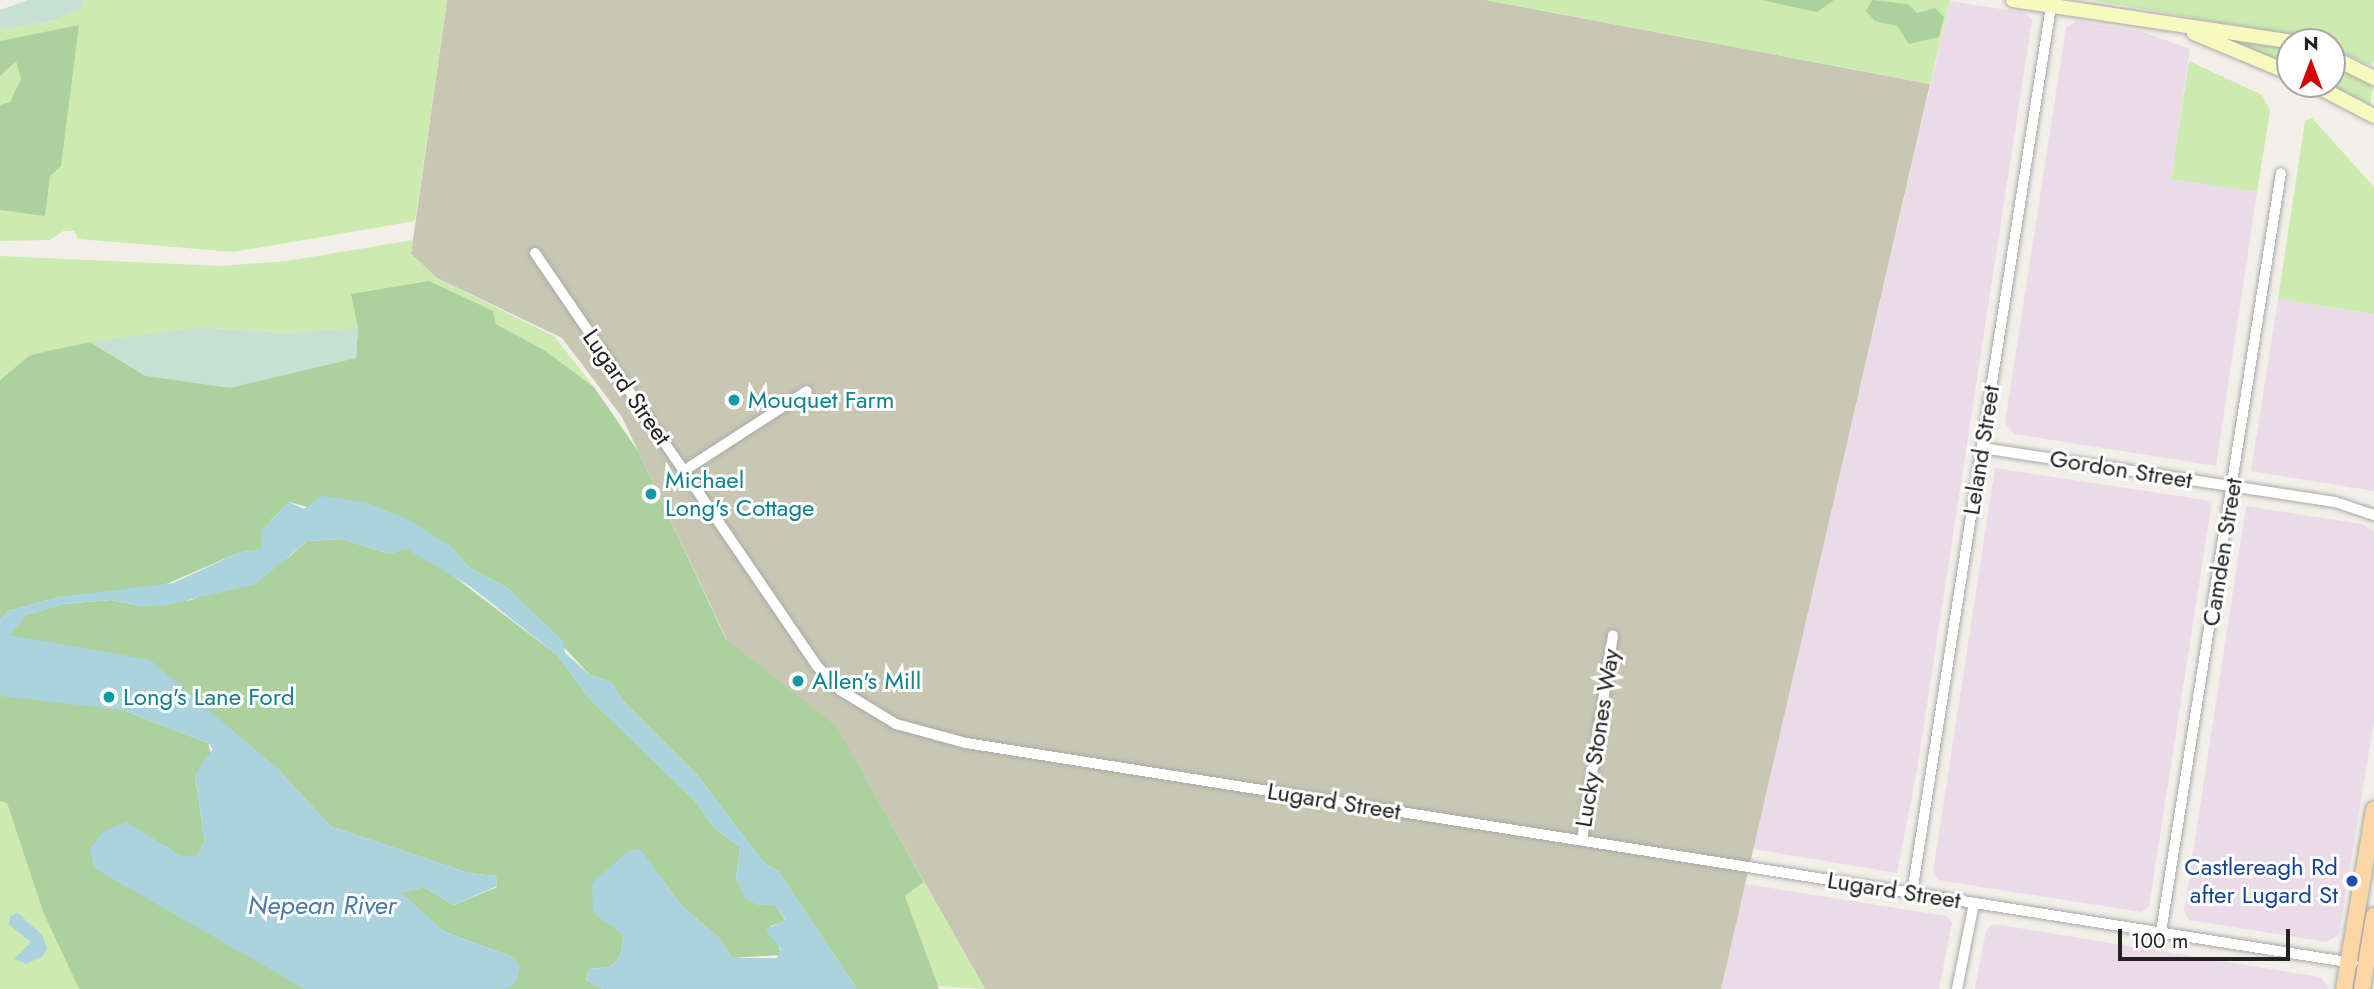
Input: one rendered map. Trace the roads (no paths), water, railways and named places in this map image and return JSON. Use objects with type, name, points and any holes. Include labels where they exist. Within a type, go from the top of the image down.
[{"type":"main road","points":[[2344,989],[2374,809]]},
{"type":"main road","points":[[2362,989],[2374,916]]},
{"type":"street","points":[[2013,0],[2276,40]]},
{"type":"street","name":"Leland Street","points":[[1912,893],[2050,6]]},
{"type":"street","points":[[2173,26],[2241,49],[2276,66]]},
{"type":"street","points":[[2346,64],[2374,78]]},
{"type":"street","points":[[2340,98],[2374,116]]},
{"type":"street","name":"Camden Street","points":[[2161,932],[2281,173]]},
{"type":"street","name":"Lugard Street","points":[[535,253],[817,666],[840,690],[896,724],[967,743],[2366,965]]},
{"type":"street","points":[[685,470],[807,391]]},
{"type":"street","name":"Gordon Street","points":[[1982,448],[2343,504],[2374,515]]},
{"type":"street","name":"Lucky Stones Way","points":[[1582,840],[1613,635]]},
{"type":"street","points":[[1957,989],[1973,903]]},
{"type":"water","name":"Nepean River","points":[[322,496],[365,502],[409,520],[449,545],[470,568],[508,588],[563,641],[565,653],[590,675],[611,682],[624,702],[697,775],[765,864],[778,871],[857,989],[604,989],[586,980],[589,969],[610,967],[620,957],[624,936],[593,912],[592,883],[630,850],[641,850],[681,905],[720,939],[732,958],[777,958],[781,949],[765,930],[786,920],[775,905],[757,905],[744,897],[736,878],[740,847],[714,828],[694,800],[588,697],[557,655],[471,587],[405,548],[390,554],[342,539],[307,541],[256,584],[168,605],[141,606],[111,600],[63,604],[27,615],[9,635],[150,660],[279,770],[330,826],[468,873],[496,876],[497,886],[454,905],[423,887],[402,893],[443,931],[512,957],[520,966],[516,982],[505,989],[305,989],[94,868],[90,848],[104,831],[127,822],[181,856],[197,855],[205,841],[195,775],[213,749],[208,743],[123,710],[0,696],[0,620],[8,611],[60,597],[173,583],[238,553],[261,549],[262,530],[289,502],[304,509]]},
{"type":"water","points":[[18,913],[42,935],[47,948],[43,956],[26,964],[14,959],[31,942],[9,925],[10,916]]},
{"type":"place","name":"Mouquet Farm","points":[[734,400]]},
{"type":"place","name":"Michael Long's Cottage","points":[[651,494]]},
{"type":"place","name":"Allen's Mill","points":[[798,681]]},
{"type":"place","name":"Long's Lane Ford","points":[[109,697]]},
{"type":"place","name":"Castlereagh Rd after Lugard St","points":[[2352,881]]}]
